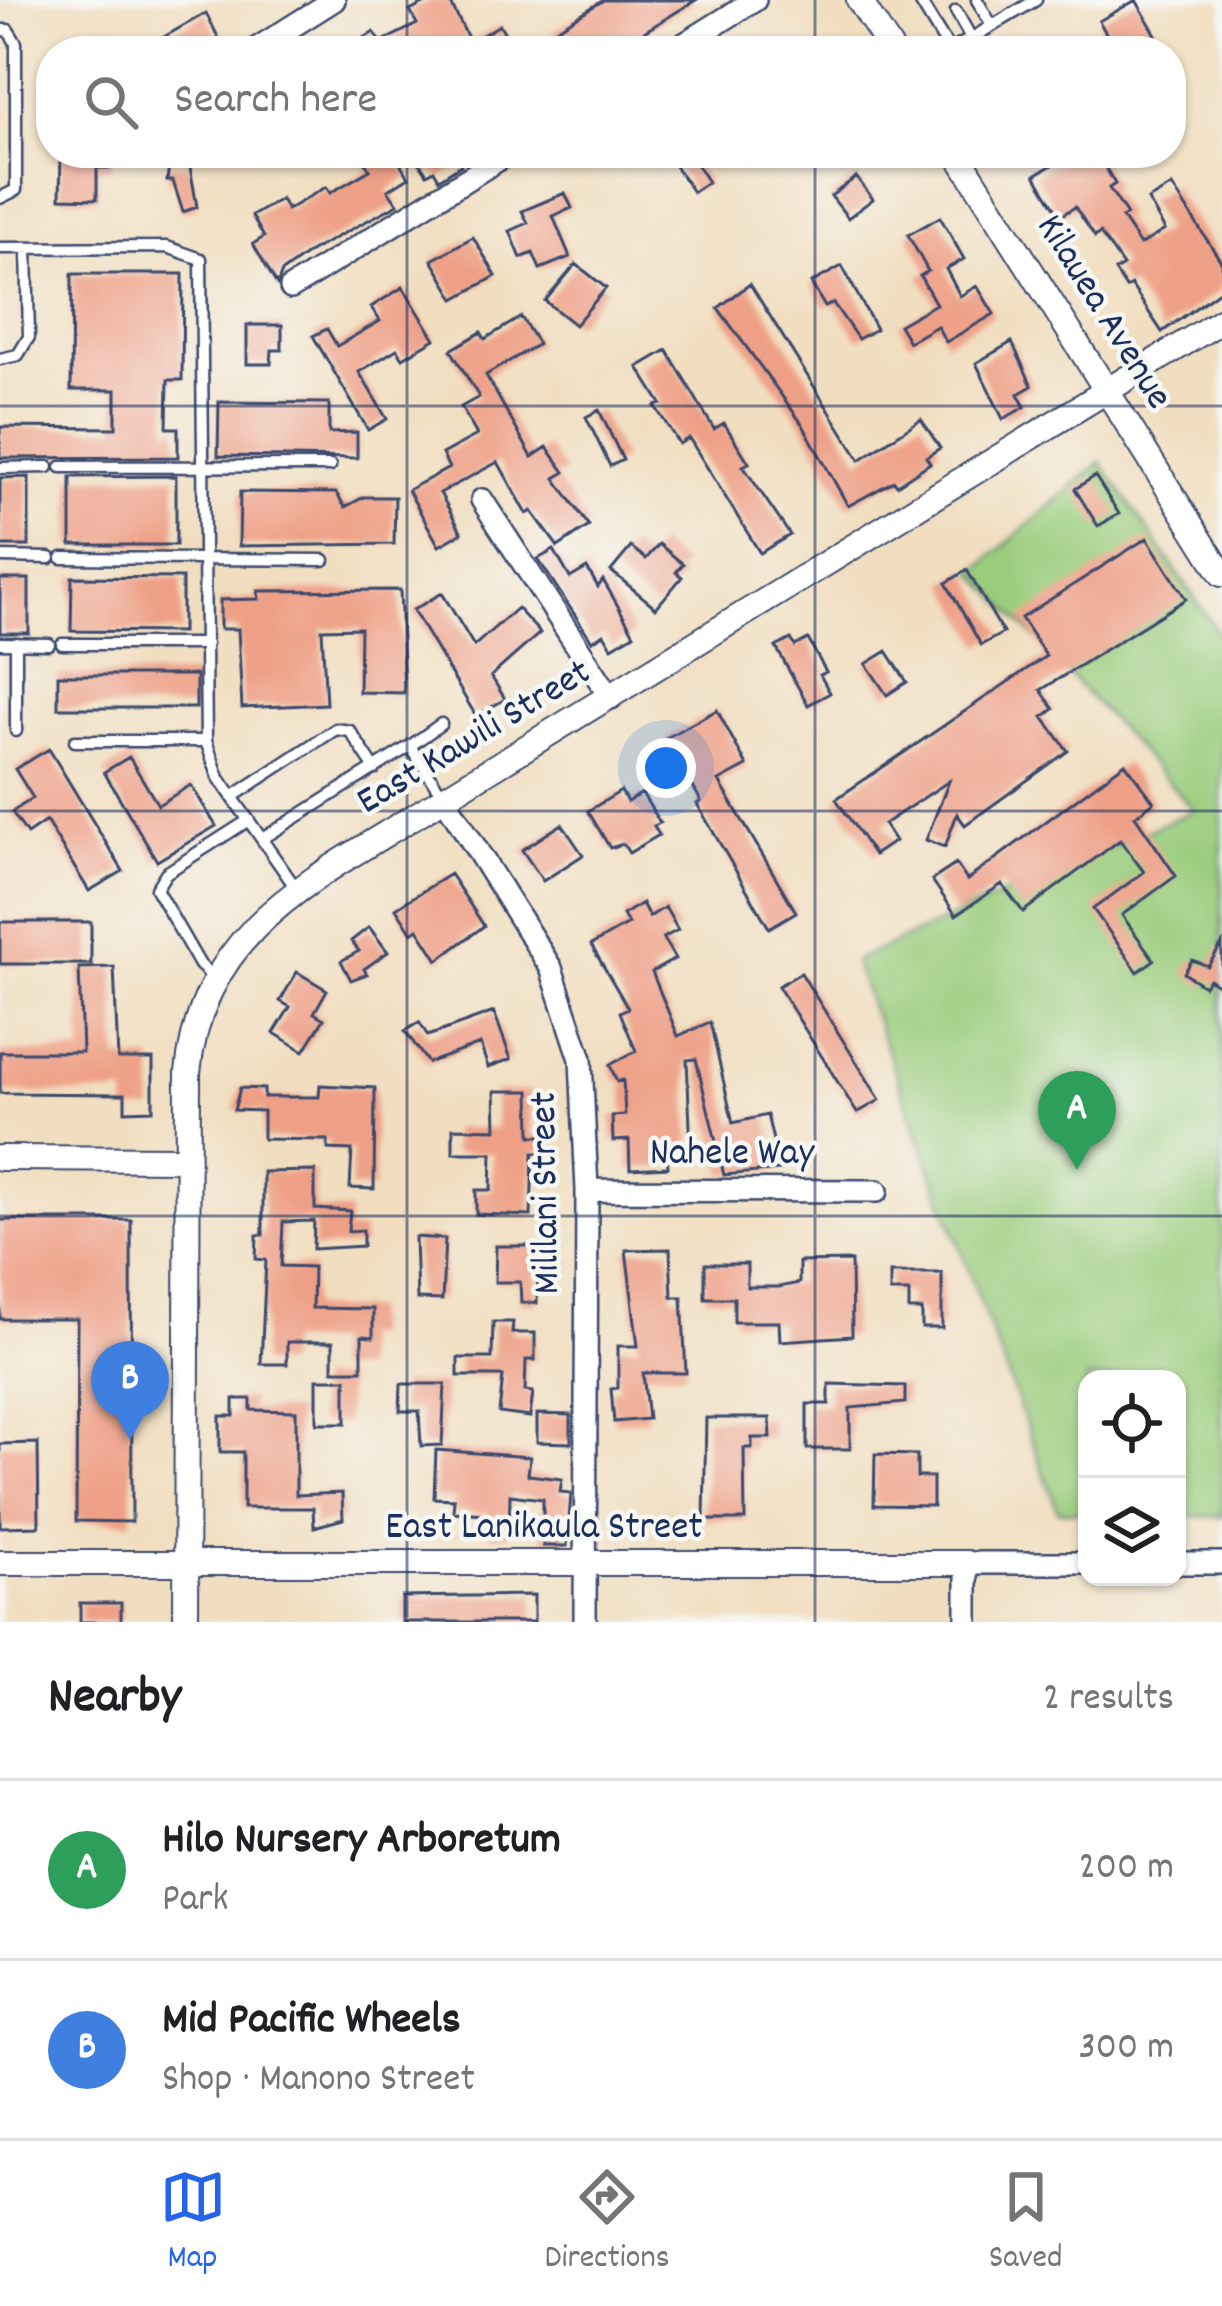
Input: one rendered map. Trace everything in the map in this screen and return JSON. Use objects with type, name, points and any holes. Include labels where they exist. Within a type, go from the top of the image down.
[{"type":"street","points":[[277,36],[334,0]]},
{"type":"street","points":[[697,36],[755,0]]},
{"type":"street","points":[[860,0],[883,36]]},
{"type":"street","points":[[291,288],[485,168]]},
{"type":"street","name":"Kilauea Avenue","points":[[967,168],[1222,574]]},
{"type":"street","name":"East Kawili Street","points":[[186,1622],[185,1159],[190,1058],[214,978],[234,946],[298,891],[1222,320]]},
{"type":"street","points":[[482,500],[611,698]]},
{"type":"street","name":"Mililani Street","points":[[445,799],[551,968],[581,1059],[587,1190],[585,1622]]},
{"type":"street","points":[[0,1158],[185,1159]]},
{"type":"street","name":"Nahele Way","points":[[587,1190],[878,1191]]},
{"type":"street","name":"East Lanikaula Street","points":[[0,1563],[1078,1563]]},
{"type":"street","points":[[967,1563],[967,1622]]},
{"type":"street","points":[[1186,1563],[1222,1563]]},
{"type":"lane","points":[[919,0],[941,36]]},
{"type":"lane","points":[[977,0],[992,26]]},
{"type":"lane","points":[[974,36],[1036,0]]},
{"type":"lane","points":[[956,11],[970,36]]},
{"type":"lane","points":[[0,30],[8,30],[16,43],[16,190],[0,198]]},
{"type":"lane","points":[[0,144],[16,144]]},
{"type":"lane","points":[[0,248],[167,247],[201,259],[206,741],[210,760],[232,797],[298,891]]},
{"type":"lane","points":[[0,359],[18,355],[28,337],[27,248]]},
{"type":"lane","points":[[0,468],[330,466]]},
{"type":"lane","points":[[0,557],[324,560]]},
{"type":"lane","points":[[0,643],[206,644]]},
{"type":"lane","points":[[16,643],[16,730]]},
{"type":"lane","points":[[262,839],[441,724]]},
{"type":"lane","points":[[232,797],[336,729],[350,731],[374,769]]},
{"type":"lane","points":[[75,741],[206,741]]},
{"type":"lane","points":[[410,746],[445,799]]},
{"type":"lane","points":[[214,978],[200,965],[155,889],[166,873],[249,820]]},
{"type":"green space","points":[[1101,462],[1222,638],[1222,1517],[1186,1515],[1186,1370],[1078,1370],[1078,1512],[1058,1511],[854,961],[1194,810],[974,572]]},
{"type":"building","points":[[432,0],[449,0],[467,36],[393,36],[417,24],[410,11]]},
{"type":"building","points":[[604,0],[696,0],[637,36],[556,36],[553,31]]},
{"type":"building","points":[[1136,0],[1156,35],[1108,36],[1099,21]]},
{"type":"building","points":[[206,13],[218,36],[166,36]]},
{"type":"building","points":[[500,25],[506,36],[481,36]]},
{"type":"building","points":[[61,168],[97,168],[97,199],[60,198]]},
{"type":"building","points":[[169,168],[190,168],[197,207],[183,212],[173,181],[167,181]]},
{"type":"building","points":[[403,168],[409,177],[388,190],[398,204],[311,251],[282,272],[277,285],[253,244],[264,237],[252,216],[281,199],[287,210],[326,187],[330,193],[370,170]]},
{"type":"building","points":[[423,168],[456,168],[439,179],[434,170],[427,174]]},
{"type":"building","points":[[676,168],[699,168],[708,182],[693,192]]},
{"type":"building","points":[[1047,168],[1106,168],[1115,184],[1109,188],[1127,215],[1122,218],[1140,245],[1165,230],[1148,200],[1172,186],[1222,263],[1222,289],[1162,332],[1131,285],[1126,288],[1115,271],[1123,266],[1100,233],[1095,237],[1075,207],[1060,216],[1035,175]]},
{"type":"building","points":[[856,177],[873,199],[848,218],[831,196]]},
{"type":"building","points":[[565,193],[572,208],[553,216],[570,257],[540,269],[533,253],[521,258],[510,231],[528,223],[522,211]]},
{"type":"building","points":[[940,217],[964,259],[946,269],[960,296],[977,286],[994,314],[946,342],[937,326],[909,342],[899,325],[936,304],[920,276],[928,271],[908,235]]},
{"type":"building","points":[[473,237],[496,276],[455,299],[432,260]]},
{"type":"building","points":[[576,264],[606,288],[575,325],[545,301]]},
{"type":"building","points":[[842,266],[876,329],[858,339],[833,303],[825,307],[811,283]]},
{"type":"building","points":[[72,274],[183,274],[182,380],[168,380],[167,428],[178,428],[178,457],[0,458],[0,427],[116,428],[116,390],[71,390]]},
{"type":"building","points":[[750,284],[860,460],[921,419],[940,448],[926,457],[930,463],[897,485],[894,481],[848,506],[803,425],[718,308]]},
{"type":"building","points":[[403,287],[435,339],[403,358],[397,349],[359,372],[387,419],[368,430],[313,336],[327,329],[337,346],[380,321],[371,307]]},
{"type":"building","points":[[521,317],[538,344],[486,375],[532,457],[547,447],[565,472],[555,478],[589,526],[558,547],[532,511],[527,514],[498,462],[440,493],[462,533],[439,546],[408,490],[449,468],[442,454],[477,435],[461,407],[479,397],[451,350],[481,332],[485,339]]},
{"type":"building","points":[[247,325],[282,325],[282,350],[272,350],[271,364],[247,364]]},
{"type":"building","points":[[1012,342],[1032,386],[1018,394],[1025,407],[1003,419],[976,363]]},
{"type":"building","points":[[667,350],[714,429],[724,423],[749,463],[743,466],[790,535],[760,553],[689,438],[679,444],[655,406],[661,404],[638,367]]},
{"type":"building","points":[[219,402],[329,403],[329,433],[357,432],[357,458],[218,456]]},
{"type":"building","points":[[599,410],[623,460],[610,466],[586,417]]},
{"type":"building","points":[[176,476],[176,545],[71,545],[71,477]]},
{"type":"building","points":[[1095,476],[1119,514],[1098,526],[1075,489]]},
{"type":"building","points":[[29,477],[29,546],[0,546],[0,478]]},
{"type":"building","points":[[240,492],[336,493],[345,507],[364,497],[395,497],[394,544],[239,546]]},
{"type":"building","points":[[1147,538],[1186,599],[1041,690],[1054,709],[1043,717],[1068,751],[965,825],[957,814],[945,847],[926,840],[949,781],[884,824],[895,841],[874,855],[836,799],[1046,656],[1021,618]]},
{"type":"building","points":[[659,544],[683,564],[676,572],[682,577],[656,608],[611,571],[631,547],[646,559]]},
{"type":"building","points":[[554,550],[570,578],[587,568],[598,587],[603,580],[634,634],[612,647],[604,634],[592,641],[538,559]]},
{"type":"building","points":[[967,570],[1003,633],[981,645],[946,583]]},
{"type":"building","points":[[72,577],[182,578],[182,632],[71,631]]},
{"type":"building","points":[[0,579],[29,579],[29,633],[0,633]]},
{"type":"building","points":[[400,590],[404,693],[359,692],[360,628],[322,629],[326,704],[242,708],[238,629],[220,629],[220,600],[259,599],[258,591]]},
{"type":"building","points":[[442,593],[474,646],[517,608],[540,633],[491,676],[505,699],[476,716],[413,610]]},
{"type":"building","points":[[791,639],[795,646],[808,639],[826,672],[820,675],[830,693],[808,705],[776,647]]},
{"type":"building","points":[[887,651],[907,682],[887,695],[866,664]]},
{"type":"building","points":[[58,675],[196,675],[196,708],[58,708]]},
{"type":"building","points":[[717,710],[747,766],[719,781],[796,912],[769,928],[697,804],[701,801],[666,738]]},
{"type":"building","points":[[49,749],[123,871],[89,891],[46,821],[27,834],[12,812],[33,798],[15,769]]},
{"type":"building","points":[[129,757],[158,805],[191,785],[216,826],[157,861],[104,772]]},
{"type":"building","points":[[1125,763],[1154,802],[1135,816],[1176,876],[1122,915],[1154,960],[1138,972],[1093,909],[1144,872],[1120,840],[1023,912],[1002,884],[956,915],[932,880],[956,864],[967,880]]},
{"type":"building","points":[[621,791],[627,802],[642,793],[660,823],[654,826],[659,835],[629,853],[623,844],[610,848],[588,811]]},
{"type":"building","points":[[562,824],[583,855],[543,881],[522,850]]},
{"type":"building","points":[[450,874],[484,926],[438,960],[418,929],[412,933],[396,908]]},
{"type":"building","points":[[642,903],[649,917],[665,907],[678,930],[663,938],[675,959],[652,972],[678,1036],[710,1022],[733,1123],[767,1115],[780,1170],[724,1175],[696,1059],[687,1060],[691,1149],[667,1151],[668,1167],[630,1169],[629,1140],[613,1141],[612,1116],[625,1115],[623,1080],[617,1082],[610,1065],[636,1051],[620,1012],[628,1008],[591,945],[628,924],[623,915]]},
{"type":"building","points":[[0,922],[91,922],[91,964],[0,964]]},
{"type":"building","points":[[369,927],[388,952],[364,969],[367,974],[351,980],[341,961],[359,951],[351,941]]},
{"type":"building","points":[[1222,944],[1222,988],[1209,979],[1204,986],[1184,973],[1192,960],[1208,966]]},
{"type":"building","points":[[114,967],[118,1059],[153,1059],[153,1110],[125,1111],[125,1094],[0,1093],[0,1052],[82,1052],[79,968]]},
{"type":"building","points":[[297,972],[327,990],[314,1013],[324,1019],[304,1051],[274,1033],[290,1007],[280,1001]]},
{"type":"building","points":[[801,973],[880,1100],[857,1113],[778,986]]},
{"type":"building","points":[[494,1012],[511,1059],[488,1067],[480,1044],[428,1063],[405,1031],[419,1022],[428,1036]]},
{"type":"building","points":[[320,1085],[375,1088],[374,1189],[350,1188],[352,1150],[328,1149],[328,1140],[263,1139],[263,1111],[234,1110],[240,1088],[264,1089],[264,1097],[319,1097]]},
{"type":"building","points":[[495,1091],[530,1091],[531,1136],[541,1136],[541,1153],[533,1153],[531,1216],[476,1214],[476,1190],[491,1190],[492,1153],[453,1153],[453,1128],[496,1129]]},
{"type":"building","points":[[315,1171],[315,1209],[350,1211],[348,1231],[363,1230],[363,1246],[313,1249],[314,1221],[283,1222],[281,1266],[313,1267],[312,1308],[373,1309],[373,1337],[362,1336],[362,1370],[333,1370],[333,1342],[287,1342],[287,1364],[261,1364],[266,1260],[256,1259],[257,1235],[263,1235],[263,1172]]},
{"type":"building","points":[[0,1220],[131,1220],[132,1522],[76,1521],[77,1319],[0,1319]]},
{"type":"building","points":[[415,1237],[445,1239],[442,1300],[417,1299]]},
{"type":"building","points":[[496,1246],[539,1246],[537,1303],[521,1303],[520,1282],[495,1282]]},
{"type":"building","points":[[670,1249],[672,1297],[682,1297],[686,1373],[643,1373],[648,1419],[614,1422],[611,1389],[618,1388],[618,1346],[638,1346],[626,1250]]},
{"type":"building","points":[[851,1261],[852,1336],[780,1341],[779,1322],[734,1322],[734,1298],[705,1298],[705,1264],[747,1264],[747,1287],[779,1287],[799,1283],[799,1262]]},
{"type":"building","points":[[890,1273],[942,1273],[942,1328],[922,1328],[922,1310],[909,1310],[909,1292],[890,1292]]},
{"type":"building","points":[[493,1322],[513,1322],[512,1333],[535,1333],[535,1360],[526,1360],[525,1391],[533,1392],[530,1417],[499,1413],[503,1376],[458,1376],[458,1358],[492,1358]]},
{"type":"building","points":[[317,1379],[346,1379],[346,1423],[317,1423]]},
{"type":"building","points":[[401,1384],[445,1384],[442,1445],[421,1446],[419,1411],[400,1411]]},
{"type":"building","points":[[829,1384],[905,1386],[905,1403],[850,1408],[850,1449],[807,1449],[807,1404],[829,1404]]},
{"type":"building","points":[[234,1399],[251,1399],[251,1410],[296,1411],[296,1495],[342,1493],[343,1519],[314,1527],[313,1508],[243,1508],[243,1452],[220,1452],[220,1416],[234,1416]]},
{"type":"building","points":[[537,1414],[571,1415],[571,1443],[537,1442]]},
{"type":"building","points":[[706,1418],[770,1418],[771,1438],[752,1438],[752,1448],[744,1448],[745,1520],[704,1520]]},
{"type":"building","points":[[38,1443],[39,1526],[0,1527],[0,1444]]},
{"type":"building","points":[[436,1450],[530,1457],[528,1475],[562,1479],[560,1492],[571,1493],[567,1546],[543,1546],[543,1499],[510,1495],[509,1536],[488,1536],[488,1514],[453,1512],[454,1499],[434,1498]]},
{"type":"building","points":[[875,1454],[917,1455],[917,1477],[933,1477],[933,1506],[874,1505]]},
{"type":"building","points":[[534,1595],[534,1622],[402,1622],[402,1597]]},
{"type":"building","points":[[80,1603],[121,1603],[121,1622],[80,1622]]},
{"type":"place","name":"Hilo Nursery Arboretum","points":[[1077,1170]]},
{"type":"place","name":"Mid Pacific Wheels","points":[[130,1440]]}]
